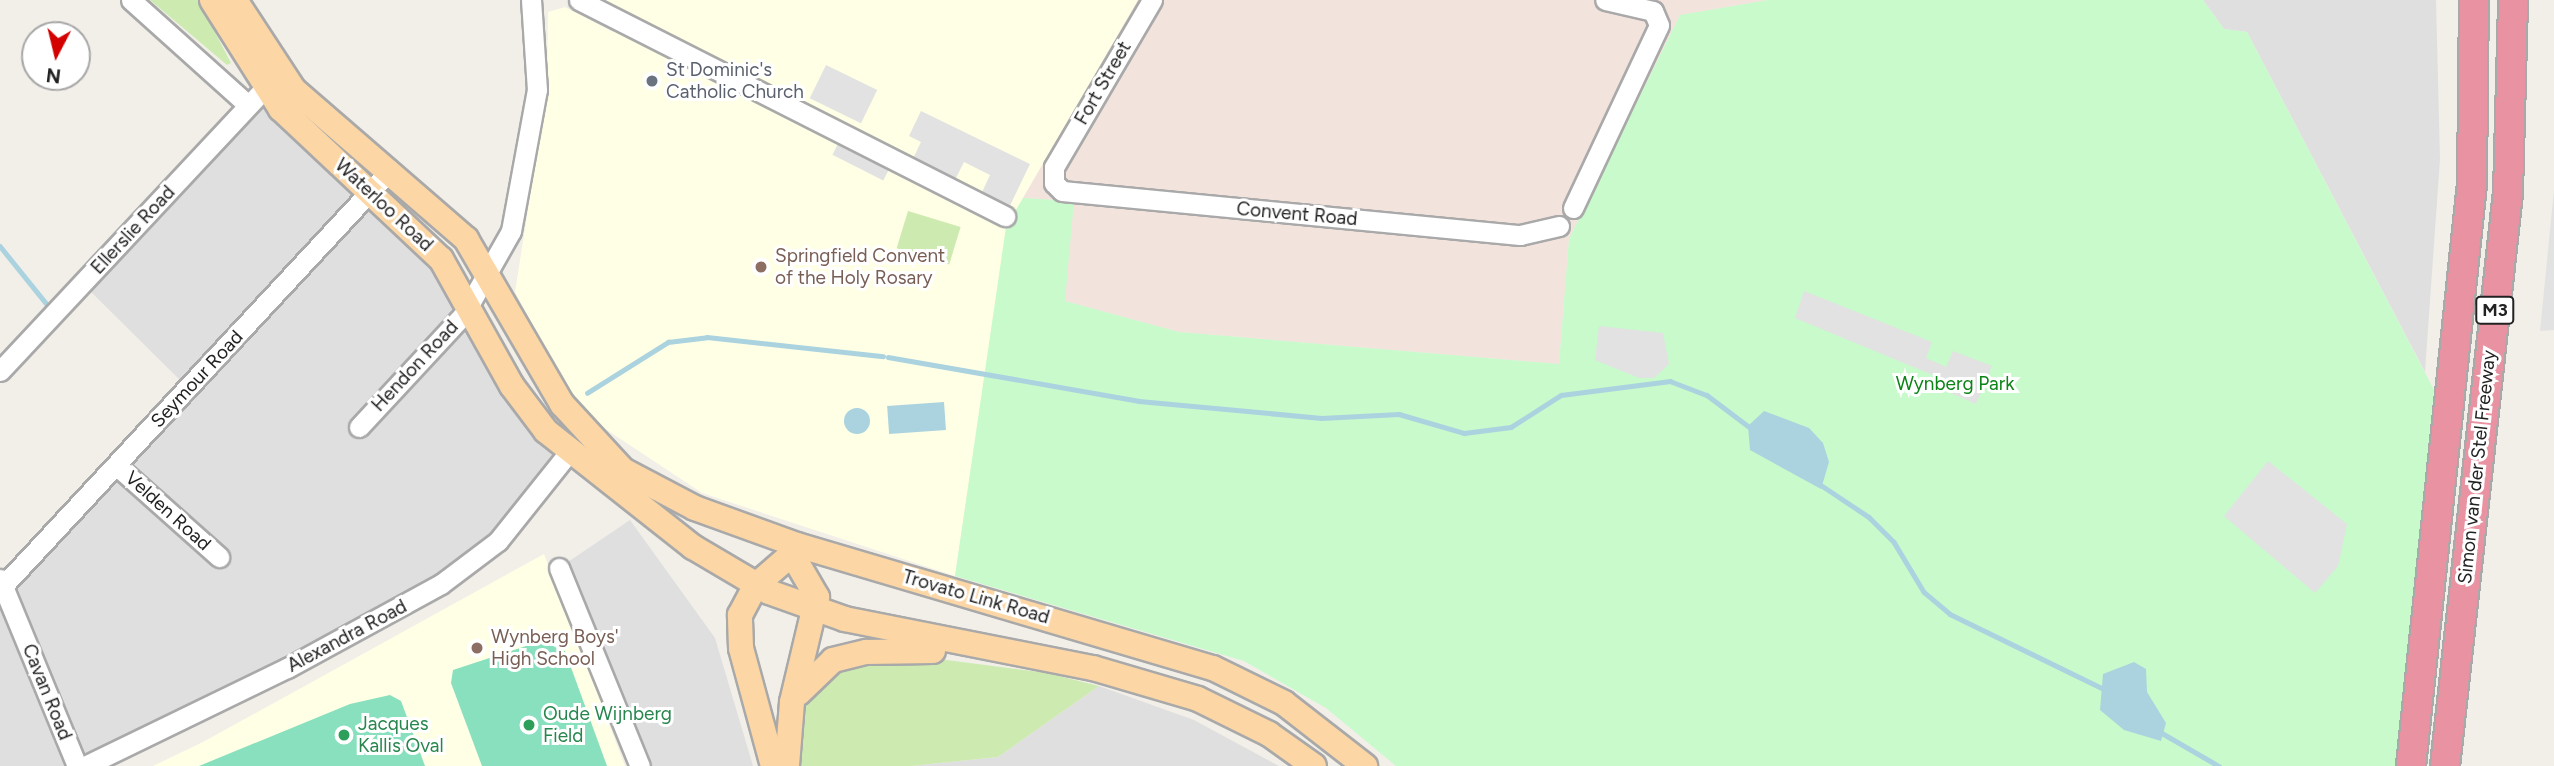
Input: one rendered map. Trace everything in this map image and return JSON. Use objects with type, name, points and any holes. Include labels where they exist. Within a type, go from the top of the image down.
[{"type":"highway","name":"Simon van der Stel Freeway","points":[[2410,766],[2472,184],[2474,0]]},
{"type":"highway","name":"Simon van der Stel Freeway","points":[[2445,766],[2508,193],[2513,0]]},
{"type":"main road","name":"Waterloo Road","points":[[212,0],[257,96],[422,237],[470,304],[524,405],[569,452]]},
{"type":"main road","name":"Waterloo Road","points":[[235,0],[294,90],[454,226],[489,272],[551,387],[584,432]]},
{"type":"main road","name":"Trovato Link Road","points":[[584,432],[624,470],[667,495],[724,520],[1213,668],[1284,703],[1365,766]]},
{"type":"main road","points":[[569,452],[692,547],[756,585],[817,610],[1001,652],[1124,676],[1198,699],[1269,734],[1314,766]]},
{"type":"main road","points":[[667,495],[695,520],[792,554],[877,568]]},
{"type":"main road","points":[[773,766],[741,648],[740,615],[756,585],[792,554]]},
{"type":"main road","points":[[787,766],[792,702],[817,610],[814,584],[792,554]]},
{"type":"main road","points":[[792,702],[818,669],[848,655],[1001,652]]},
{"type":"street","points":[[131,0],[257,96]]},
{"type":"street","name":"Hendon Road","points":[[359,427],[470,304],[515,220],[528,154],[538,59],[531,0]]},
{"type":"street","points":[[579,0],[1004,216]]},
{"type":"street","name":"Fort Street","points":[[1054,167],[1152,0]]},
{"type":"street","points":[[1573,208],[1659,25],[1653,11],[1605,0]]},
{"type":"street","name":"Ellerslie Road","points":[[0,372],[257,96]]},
{"type":"street","name":"Convent Road","points":[[1054,167],[1054,183],[1067,193],[1520,235],[1559,226]]},
{"type":"street","name":"Seymour Road","points":[[2,583],[117,466],[390,170]]},
{"type":"street","name":"Alexandra Road","points":[[85,766],[276,674],[441,584],[498,541],[569,452]]},
{"type":"street","name":"Velden Road","points":[[117,466],[219,557]]},
{"type":"street","points":[[559,568],[640,766]]},
{"type":"street","name":"Cavan Road","points":[[2,583],[77,766]]},
{"type":"shaded area","name":"Springfield Convent of the Holy Rosary","points":[[605,0],[1138,0],[1007,226],[955,576],[702,493],[592,420],[563,383],[515,292],[547,89],[548,12],[565,7],[613,32],[623,12]]},
{"type":"shaded area","points":[[1138,0],[1768,0],[1680,15],[1569,239],[1559,364],[1179,332],[1064,301],[1074,201],[1023,198]]},
{"type":"shaded area","points":[[2203,0],[2436,0],[2440,159],[2425,372],[2247,32],[2224,29]]},
{"type":"shaded area","points":[[826,65],[877,90],[861,123],[810,98]]},
{"type":"shaded area","points":[[265,88],[422,237],[569,452],[484,554],[85,766],[0,766],[0,579],[188,388],[83,284]]},
{"type":"shaded area","points":[[921,111],[1030,164],[1005,216],[977,203],[990,175],[964,162],[950,190],[908,169],[921,142],[909,136]]},
{"type":"shaded area","points":[[842,136],[893,162],[883,181],[832,155]]},
{"type":"shaded area","points":[[2554,190],[2554,330],[2540,331]]},
{"type":"shaded area","points":[[1804,291],[1932,342],[1926,358],[1946,367],[1953,351],[1992,366],[1976,404],[1937,387],[1940,378],[1795,318]]},
{"type":"shaded area","points":[[1599,326],[1663,333],[1669,364],[1654,378],[1639,378],[1595,360]]},
{"type":"shaded area","points":[[2268,461],[2347,524],[2338,566],[2315,593],[2224,516]]},
{"type":"shaded area","points":[[630,520],[715,638],[753,766],[640,766],[559,568]]},
{"type":"shaded area","name":"Wynberg Boys' High School","points":[[544,554],[625,766],[153,766],[203,742]]},
{"type":"shaded area","points":[[1099,686],[1194,720],[1279,766],[911,766],[998,757]]},
{"type":"green space","points":[[150,0],[198,0],[231,63],[227,65]]},
{"type":"green space","name":"Wynberg Park","points":[[1768,0],[2203,0],[2224,29],[2247,32],[2434,390],[2396,766],[1396,766],[1326,708],[1244,661],[955,576],[1006,227],[1023,198],[1074,201],[1065,301],[1179,332],[1559,364],[1569,239],[1680,15]]},
{"type":"green space","points":[[908,211],[961,227],[949,264],[897,248]]},
{"type":"green space","name":"Oude Wijnberg Field","points":[[541,641],[565,651],[607,766],[482,766],[451,683],[453,670]]},
{"type":"green space","points":[[931,658],[1047,673],[1099,686],[998,757],[911,766],[794,766],[807,692],[837,667]]},
{"type":"green space","name":"Jacques Kallis Oval","points":[[390,695],[401,701],[425,766],[199,766],[350,704]]},
{"type":"water","points":[[944,402],[946,430],[889,434],[887,406]]},
{"type":"water","points":[[857,408],[866,412],[870,421],[866,430],[857,434],[848,430],[844,421],[848,412]]},
{"type":"water","points":[[1764,411],[1809,428],[1823,443],[1829,462],[1821,489],[1750,450],[1748,426]]},
{"type":"water","points":[[2134,662],[2146,669],[2147,692],[2166,723],[2161,741],[2124,730],[2100,710],[2103,674]]},
{"type":"waterway","points":[[0,246],[46,303]]},
{"type":"waterway","points":[[587,393],[668,342],[707,337],[883,356]]},
{"type":"waterway","points":[[888,357],[1139,401],[1321,418],[1399,414],[1464,433],[1511,427],[1561,395],[1670,381],[1707,395],[1752,429]]},
{"type":"waterway","points":[[1818,483],[1869,517],[1894,542],[1924,592],[1950,614],[2102,688]]},
{"type":"waterway","points":[[2162,733],[2219,766]]},
{"type":"place","name":"St Dominic's Catholic Church","points":[[652,81]]},
{"type":"place","name":"Springfield Convent of the Holy Rosary","points":[[761,267]]},
{"type":"place","name":"Wynberg Boys' High School","points":[[477,648]]},
{"type":"place","name":"Oude Wijnberg Field","points":[[529,725]]},
{"type":"place","name":"Jacques Kallis Oval","points":[[344,735]]}]
